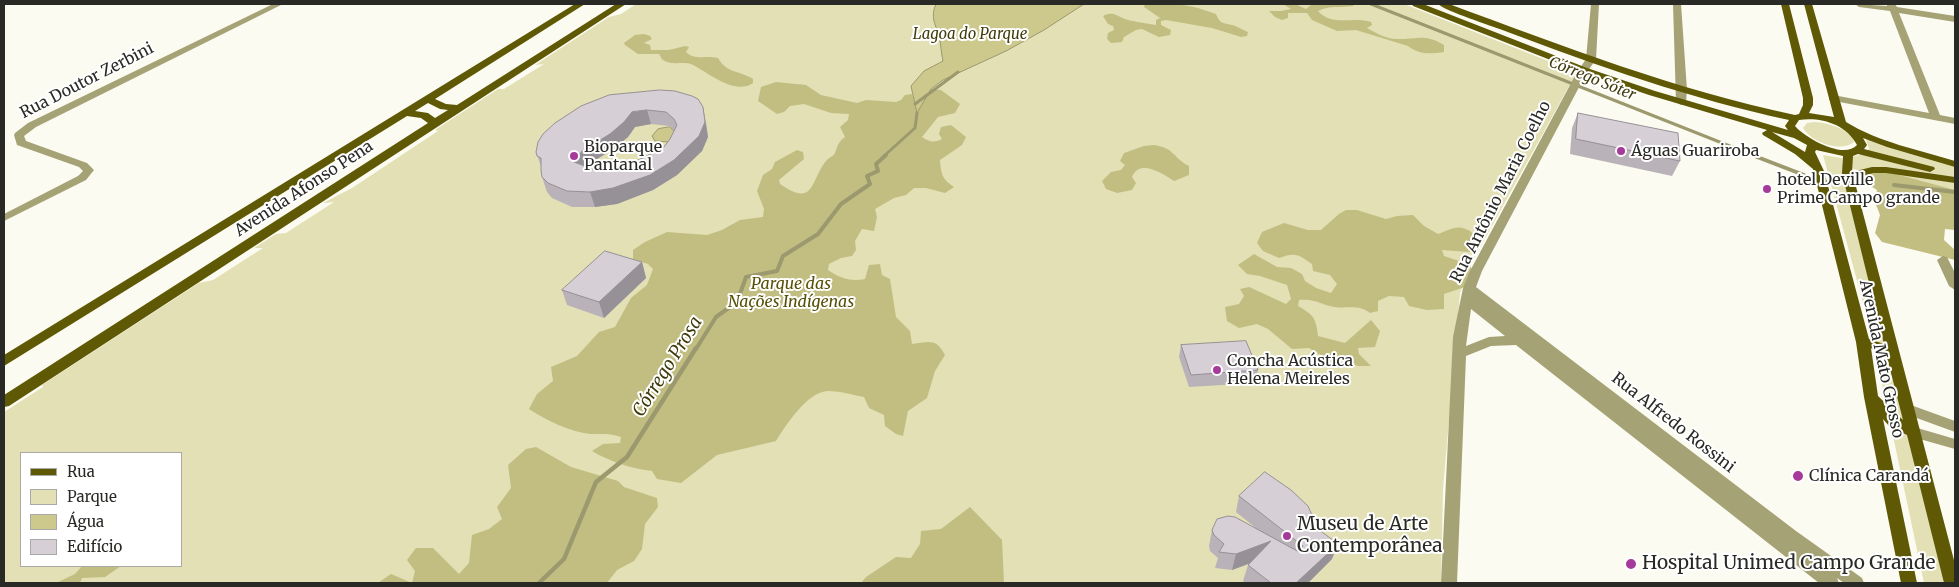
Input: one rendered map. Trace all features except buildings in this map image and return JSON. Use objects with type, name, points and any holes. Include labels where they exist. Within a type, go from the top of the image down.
[{"type":"main road","name":"Avenida Afonso Pena","points":[[4,361],[426,98],[581,4]]},
{"type":"main road","name":"Avenida Afonso Pena","points":[[4,402],[622,4]]},
{"type":"main road","points":[[1416,4],[1581,75],[1798,136],[1823,150],[1852,153],[1955,174]]},
{"type":"main road","points":[[1442,4],[1591,60],[1682,90],[1758,110],[1846,126],[1891,145],[1955,164]]},
{"type":"main road","points":[[1785,4],[1808,98],[1808,105],[1790,126],[1798,136]]},
{"type":"main road","points":[[1808,4],[1836,111],[1846,126]]},
{"type":"main road","points":[[426,98],[444,107],[458,108]]},
{"type":"main road","points":[[402,113],[424,115],[435,123]]},
{"type":"main road","points":[[1738,118],[1782,140],[1799,152],[1819,171]]},
{"type":"main road","name":"Avenida Mato Grosso","points":[[1846,126],[1859,137],[1862,145],[1852,153],[1848,177],[1952,583]]},
{"type":"main road","name":"Avenida Mato Grosso","points":[[1812,145],[1810,152],[1819,171],[1863,342],[1871,397],[1909,583]]},
{"type":"main road","points":[[1848,177],[1872,170],[1886,170],[1955,180]]},
{"type":"main road","points":[[1863,342],[1876,344],[1894,358]]},
{"type":"main road","points":[[1871,397],[1894,422],[1914,432]]},
{"type":"street","name":"Rua Doutor Zerbini","points":[[4,218],[82,178],[89,170],[83,165],[20,143],[19,135],[32,125],[279,4]]},
{"type":"street","name":"Rua Antônio Maria Coelho","points":[[1450,583],[1449,553],[1461,318],[1476,271],[1581,75],[1591,60],[1596,4]]},
{"type":"street","points":[[1677,4],[1681,102]]},
{"type":"street","points":[[1859,4],[1892,6],[1955,19]]},
{"type":"street","points":[[1892,6],[1936,118]]},
{"type":"street","points":[[1833,98],[1955,121]]},
{"type":"street","points":[[1943,260],[1955,286]]},
{"type":"street","points":[[1468,294],[1517,340],[1831,583]]},
{"type":"street","name":"Rua Alfredo Rossini","points":[[1468,294],[1790,536],[1856,583]]},
{"type":"street","points":[[1459,354],[1489,342],[1517,340]]},
{"type":"street","points":[[1908,409],[1955,427]]},
{"type":"street","points":[[1914,432],[1955,444]]},
{"type":"green space","name":"Parque das Nações Indígenas","points":[[636,4],[1404,4],[1576,72],[1578,75],[1568,88],[1471,264],[1460,293],[1443,489],[1441,583],[4,583],[4,412],[43,387],[42,385],[199,283],[213,280],[263,248],[254,248],[276,234],[286,233],[334,202],[323,203],[352,188],[498,89],[504,89],[544,64],[535,65],[609,17],[621,14]]},
{"type":"green space","points":[[1145,4],[1181,5],[1206,10],[1216,14],[1222,22],[1248,32],[1247,36],[1241,37],[1212,28],[1166,20],[1161,21],[1161,25],[1171,30],[1170,35],[1159,37],[1142,29],[1136,30],[1124,37],[1122,42],[1111,43],[1107,39],[1108,33],[1114,30],[1113,26],[1108,24],[1103,16],[1112,14],[1128,20],[1156,25],[1156,20],[1160,18],[1144,7]]},
{"type":"green space","points":[[1283,4],[1295,4],[1306,9],[1312,4],[1354,4],[1353,6],[1331,7],[1318,11],[1330,19],[1371,22],[1372,25],[1367,28],[1393,39],[1431,39],[1444,45],[1444,52],[1421,52],[1408,46],[1356,30],[1337,31],[1312,20],[1307,13],[1288,13],[1288,18],[1282,20],[1275,17],[1269,11],[1291,9]]},
{"type":"green space","points":[[644,34],[652,39],[644,43],[650,45],[651,50],[689,47],[686,52],[690,55],[718,58],[729,69],[753,79],[753,83],[738,87],[730,85],[691,64],[666,62],[662,60],[659,54],[638,54],[625,45],[624,43],[635,35]]},
{"type":"green space","points":[[776,82],[806,85],[821,95],[857,103],[866,100],[896,102],[905,95],[912,94],[917,112],[931,89],[941,90],[960,104],[955,113],[938,117],[922,137],[932,141],[942,139],[939,134],[941,127],[951,125],[966,137],[962,145],[940,160],[943,176],[954,187],[945,193],[926,188],[914,188],[906,195],[894,198],[875,209],[877,217],[874,231],[862,229],[855,241],[856,250],[852,256],[841,258],[829,264],[828,270],[845,279],[860,280],[865,279],[869,265],[880,264],[882,275],[890,279],[896,317],[910,331],[912,344],[932,342],[945,355],[935,371],[927,398],[908,411],[903,436],[896,434],[885,426],[884,415],[869,408],[864,397],[828,391],[812,397],[805,403],[791,418],[776,441],[717,455],[681,483],[657,479],[652,471],[620,464],[592,451],[603,444],[620,443],[621,437],[610,434],[590,434],[574,431],[550,421],[529,409],[537,394],[553,381],[551,367],[577,356],[599,332],[615,327],[631,298],[647,285],[653,269],[648,264],[633,259],[633,250],[667,232],[707,235],[722,230],[740,220],[763,217],[764,209],[757,191],[763,175],[772,169],[775,162],[797,150],[803,152],[804,159],[779,180],[780,184],[791,191],[800,193],[806,193],[810,189],[826,161],[834,154],[845,137],[840,127],[848,120],[849,114],[831,113],[804,104],[790,106],[784,112],[777,114],[758,101],[761,87]]},
{"type":"green space","points":[[1807,123],[1829,124],[1843,130],[1852,135],[1854,142],[1848,145],[1834,146],[1813,138],[1803,128]]},
{"type":"green space","points":[[1866,139],[1955,166],[1955,194],[1849,168],[1847,158],[1864,154],[1869,149]]},
{"type":"green space","points":[[1154,145],[1166,148],[1189,166],[1189,175],[1174,181],[1152,169],[1140,169],[1132,177],[1136,183],[1132,190],[1117,193],[1106,189],[1102,181],[1111,172],[1121,170],[1125,165],[1120,161],[1124,153],[1144,146]]},
{"type":"green space","points":[[1823,155],[1842,158],[1843,172],[1889,348],[1944,583],[1924,583],[1872,336]]},
{"type":"green space","points":[[1873,168],[1955,190],[1955,230],[1945,229],[1944,240],[1955,250],[1955,260],[1882,242],[1875,233],[1880,215],[1875,202],[1877,190],[1855,176]]},
{"type":"green space","points":[[1346,210],[1357,210],[1386,219],[1413,215],[1424,226],[1438,234],[1458,228],[1471,232],[1477,236],[1477,248],[1470,252],[1442,250],[1444,256],[1468,264],[1474,271],[1468,286],[1444,294],[1444,309],[1427,310],[1409,306],[1404,297],[1389,296],[1378,301],[1378,311],[1370,313],[1357,308],[1335,307],[1314,301],[1299,300],[1298,306],[1313,317],[1318,336],[1345,343],[1371,320],[1380,331],[1375,347],[1358,348],[1359,354],[1371,366],[1358,366],[1322,356],[1309,348],[1292,349],[1268,329],[1257,324],[1239,328],[1227,321],[1225,307],[1239,304],[1244,296],[1240,289],[1249,287],[1286,304],[1291,299],[1287,285],[1260,276],[1247,274],[1238,265],[1254,254],[1277,267],[1291,268],[1302,274],[1305,281],[1316,288],[1331,293],[1337,284],[1330,275],[1313,271],[1312,264],[1300,256],[1289,255],[1279,258],[1263,251],[1257,243],[1262,232],[1284,223],[1308,230],[1321,230]]},
{"type":"green space","points":[[536,447],[571,467],[618,481],[624,487],[657,498],[658,507],[645,524],[642,549],[634,561],[617,570],[607,583],[412,583],[415,571],[407,560],[416,548],[433,548],[459,574],[469,563],[472,535],[489,529],[502,519],[497,507],[511,488],[508,465],[526,449]]},
{"type":"green space","points":[[970,507],[1002,540],[1004,583],[861,583],[866,577],[896,557],[911,558],[920,544],[921,531],[941,529]]},
{"type":"green space","points":[[81,567],[120,567],[105,577],[82,578],[80,583],[56,583],[75,574]]},
{"type":"green space","points":[[391,574],[412,583],[378,583]]},
{"type":"water","name":"Lagoa do Parque","points":[[936,4],[1084,4],[1044,30],[1006,51],[943,80],[931,89],[917,113],[911,86],[924,71],[943,61],[939,36],[933,16]]},
{"type":"water","points":[[670,127],[677,134],[669,142],[655,141],[652,136],[658,129]]},
{"type":"waterway","name":"Córrego Sóter","points":[[1371,4],[1755,156]]},
{"type":"waterway","points":[[915,104],[958,72]]},
{"type":"waterway","name":"Córrego Prosa","points":[[884,156],[915,128],[917,113]]},
{"type":"waterway","name":"Córrego Prosa","points":[[696,349],[716,317],[737,302],[746,277],[777,271],[783,256],[818,234],[841,204],[870,184],[867,176],[878,171],[876,164],[886,155]]},
{"type":"waterway","name":"Córrego Sóter","points":[[1752,155],[1804,175]]},
{"type":"waterway","name":"Córrego Sóter","points":[[1894,185],[1955,192]]},
{"type":"waterway","name":"Córrego Prosa","points":[[539,583],[564,559],[596,482],[627,457],[696,348]]},
{"type":"place","name":"Águas Guariroba","points":[[1621,151]]},
{"type":"place","name":"Bioparque Pantanal","points":[[574,156]]},
{"type":"place","name":"hotel Deville Prime Campo grande","points":[[1767,189]]},
{"type":"place","name":"Concha Acústica Helena Meireles","points":[[1217,370]]},
{"type":"place","name":"Clínica Carandá","points":[[1798,476]]},
{"type":"place","name":"Museu de Arte Contemporânea","points":[[1287,536]]},
{"type":"place","name":"Hospital Unimed Campo Grande","points":[[1631,564]]}]
